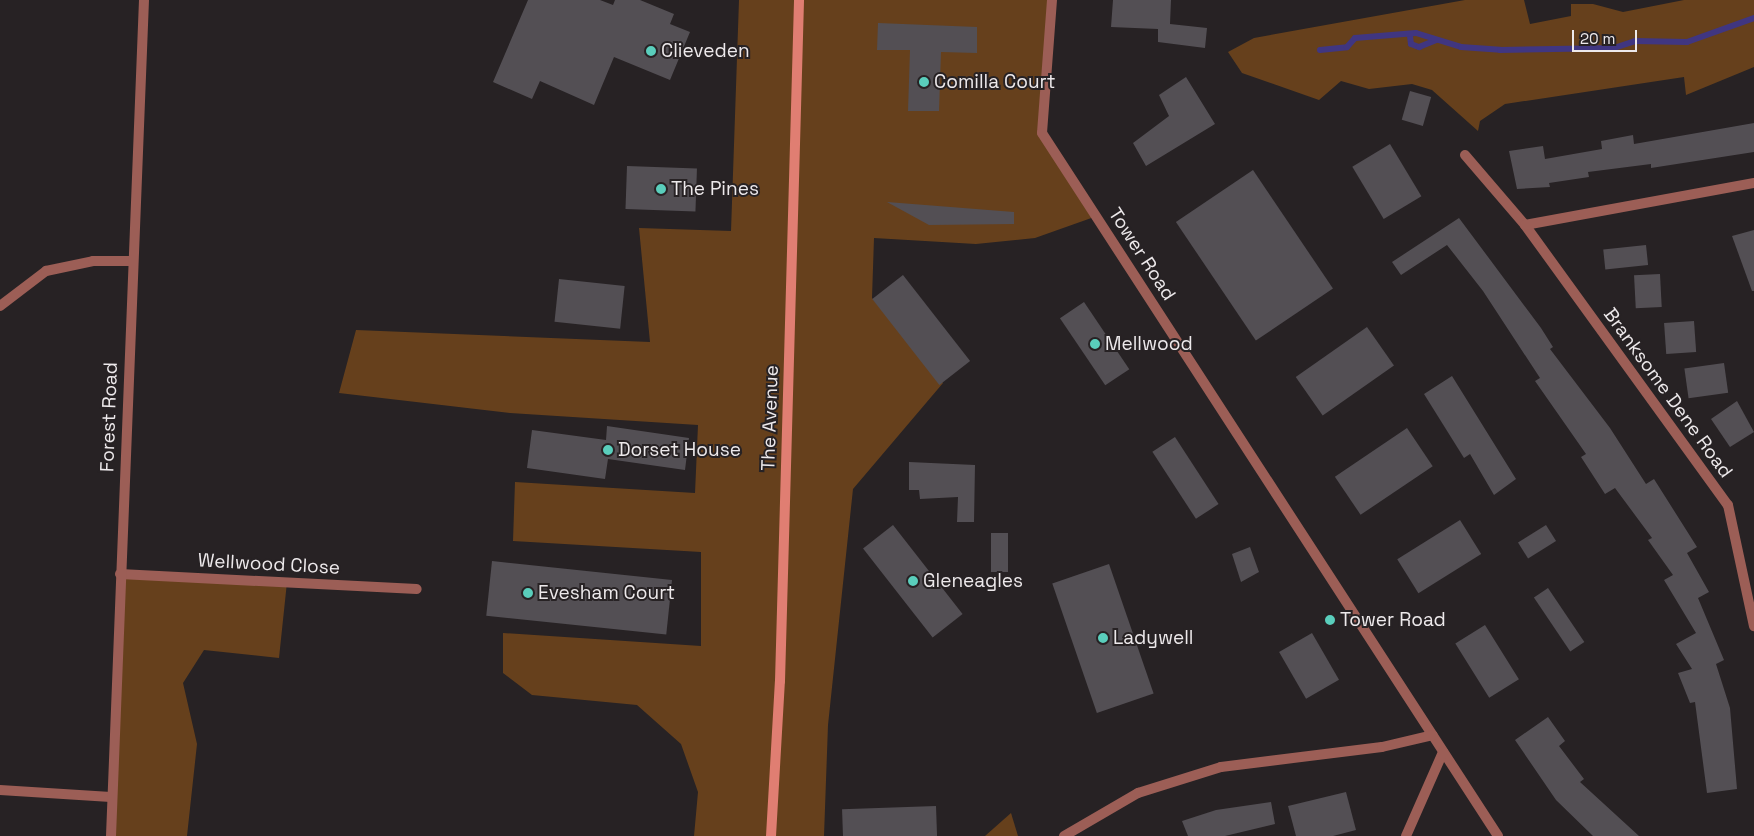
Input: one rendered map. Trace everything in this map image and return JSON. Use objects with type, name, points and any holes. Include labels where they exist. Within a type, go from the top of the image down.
[{"type":"main road","name":"The Avenue","points":[[771,836],[780,681],[799,0]]},
{"type":"street","name":"Forest Road","points":[[111,836],[111,797],[144,0]]},
{"type":"street","name":"Tower Road","points":[[1052,0],[1042,133],[1498,836]]},
{"type":"street","name":"Branksome Dene Road","points":[[1465,155],[1525,225],[1728,505],[1754,626]]},
{"type":"street","points":[[1525,225],[1754,183]]},
{"type":"street","points":[[0,306],[46,271],[94,260],[133,261]]},
{"type":"street","name":"Wellwood Close","points":[[120,574],[417,588]]},
{"type":"street","points":[[1064,836],[1138,793],[1221,767],[1382,747],[1433,735]]},
{"type":"street","points":[[1406,836],[1443,752]]},
{"type":"street","points":[[0,790],[111,797]]},
{"type":"shaded area","points":[[739,0],[1052,0],[1042,133],[1097,216],[1035,238],[976,244],[874,238],[872,298],[943,383],[853,489],[828,725],[824,836],[694,836],[698,792],[681,744],[637,705],[532,695],[503,673],[503,633],[701,646],[701,552],[513,541],[515,482],[695,493],[698,425],[510,413],[339,393],[356,330],[650,342],[639,228],[731,231]]},
{"type":"shaded area","points":[[1465,0],[1524,0],[1530,24],[1571,16],[1571,4],[1593,4],[1623,12],[1684,0],[1754,0],[1754,67],[1686,95],[1684,77],[1505,104],[1480,121],[1478,131],[1432,90],[1412,84],[1369,89],[1341,81],[1319,100],[1242,73],[1228,52],[1254,38]]},
{"type":"shaded area","points":[[120,574],[287,582],[279,658],[204,650],[183,683],[197,744],[187,836],[111,836]]},
{"type":"shaded area","points":[[1011,813],[1018,836],[985,836]]},
{"type":"building","name":"Clieveden","points":[[528,0],[600,0],[613,5],[615,0],[640,0],[674,14],[670,24],[690,32],[670,80],[614,57],[594,105],[540,81],[532,99],[493,82]]},
{"type":"building","points":[[1113,0],[1171,0],[1170,24],[1207,28],[1205,48],[1158,42],[1158,29],[1111,27]]},
{"type":"building","name":"Comilla Court","points":[[878,23],[977,27],[977,53],[941,52],[939,111],[908,111],[910,50],[877,50]]},
{"type":"building","points":[[1186,77],[1215,124],[1146,166],[1133,143],[1169,116],[1159,95]]},
{"type":"building","points":[[1410,91],[1431,97],[1423,126],[1402,120]]},
{"type":"building","points":[[1754,123],[1754,152],[1651,168],[1651,164],[1588,172],[1589,177],[1549,183],[1550,187],[1517,189],[1509,151],[1543,146],[1545,159],[1602,149],[1601,141],[1633,135],[1634,144]]},
{"type":"building","points":[[1390,144],[1421,196],[1384,219],[1352,167]]},
{"type":"building","name":"The Pines","points":[[627,166],[697,168],[695,211],[625,209]]},
{"type":"building","points":[[1253,170],[1333,289],[1256,341],[1176,222]]},
{"type":"building","points":[[887,202],[1014,212],[1014,224],[929,225]]},
{"type":"building","points":[[1459,218],[1541,328],[1553,347],[1550,349],[1610,428],[1646,484],[1654,479],[1697,547],[1687,553],[1709,592],[1698,598],[1724,660],[1716,664],[1730,708],[1737,789],[1707,793],[1695,702],[1690,703],[1678,673],[1692,669],[1676,644],[1696,633],[1664,580],[1673,575],[1648,540],[1652,538],[1615,488],[1605,494],[1581,457],[1586,454],[1535,381],[1540,378],[1483,291],[1447,245],[1401,275],[1392,262]]},
{"type":"building","points":[[1754,230],[1754,291],[1752,291],[1732,236]]},
{"type":"building","points":[[1646,245],[1648,265],[1605,269],[1603,249]]},
{"type":"building","points":[[1660,274],[1662,307],[1636,308],[1634,275]]},
{"type":"building","points":[[903,275],[970,361],[939,385],[872,299]]},
{"type":"building","points":[[559,279],[625,286],[620,329],[555,322]]},
{"type":"building","name":"Mellwood","points":[[1084,302],[1129,369],[1105,385],[1060,318]]},
{"type":"building","points":[[1694,321],[1696,352],[1666,354],[1664,323]]},
{"type":"building","points":[[1367,327],[1394,366],[1323,415],[1296,377]]},
{"type":"building","points":[[1724,363],[1728,393],[1689,398],[1684,369]]},
{"type":"building","points":[[1452,376],[1516,479],[1494,495],[1470,454],[1464,458],[1424,394]]},
{"type":"building","points":[[1737,401],[1754,432],[1730,447],[1711,419]]},
{"type":"building","name":"Dorset House","points":[[607,426],[689,438],[685,470],[608,459],[605,479],[527,468],[532,430],[606,440]]},
{"type":"building","points":[[1407,428],[1433,466],[1361,515],[1335,477]]},
{"type":"building","points":[[1175,437],[1219,504],[1196,519],[1152,452]]},
{"type":"building","points":[[909,462],[975,465],[974,522],[957,522],[958,497],[920,499],[919,490],[909,490]]},
{"type":"building","points":[[1460,520],[1481,554],[1418,593],[1397,559]]},
{"type":"building","name":"Gleneagles","points":[[893,525],[963,614],[933,637],[863,548]]},
{"type":"building","points":[[1546,525],[1556,541],[1528,559],[1518,542]]},
{"type":"building","points":[[991,533],[1008,533],[1008,572],[991,572]]},
{"type":"building","points":[[1250,547],[1259,572],[1241,582],[1232,554]]},
{"type":"building","points":[[492,561],[672,580],[666,635],[486,616]]},
{"type":"building","name":"Ladywell","points":[[1109,564],[1154,694],[1097,713],[1052,584]]},
{"type":"building","points":[[1548,588],[1584,642],[1570,651],[1534,598]]},
{"type":"building","points":[[1485,625],[1519,679],[1489,698],[1455,644]]},
{"type":"building","points":[[1312,633],[1339,680],[1306,699],[1279,652]]},
{"type":"building","points":[[1548,717],[1565,741],[1559,746],[1584,779],[1580,782],[1639,836],[1593,836],[1556,800],[1515,740]]},
{"type":"building","points":[[1346,792],[1356,830],[1333,836],[1296,836],[1288,806]]},
{"type":"building","points":[[1271,802],[1275,824],[1225,836],[1188,836],[1182,821],[1216,810]]},
{"type":"building","points":[[936,806],[937,836],[843,836],[842,809]]},
{"type":"waterway","points":[[1320,50],[1347,47],[1355,38],[1416,33],[1461,47],[1500,50],[1614,48],[1635,41],[1687,42],[1754,18]]},
{"type":"waterway","points":[[1410,36],[1411,44],[1419,47],[1436,40]]},
{"type":"place","name":"Clieveden","points":[[651,51]]},
{"type":"place","name":"Comilla Court","points":[[924,82]]},
{"type":"place","name":"The Pines","points":[[661,189]]},
{"type":"place","name":"Mellwood","points":[[1095,344]]},
{"type":"place","name":"Dorset House","points":[[608,450]]},
{"type":"place","name":"Gleneagles","points":[[913,581]]},
{"type":"place","name":"Evesham Court","points":[[528,593]]},
{"type":"place","name":"Tower Road","points":[[1330,620]]},
{"type":"place","name":"Ladywell","points":[[1103,638]]}]
